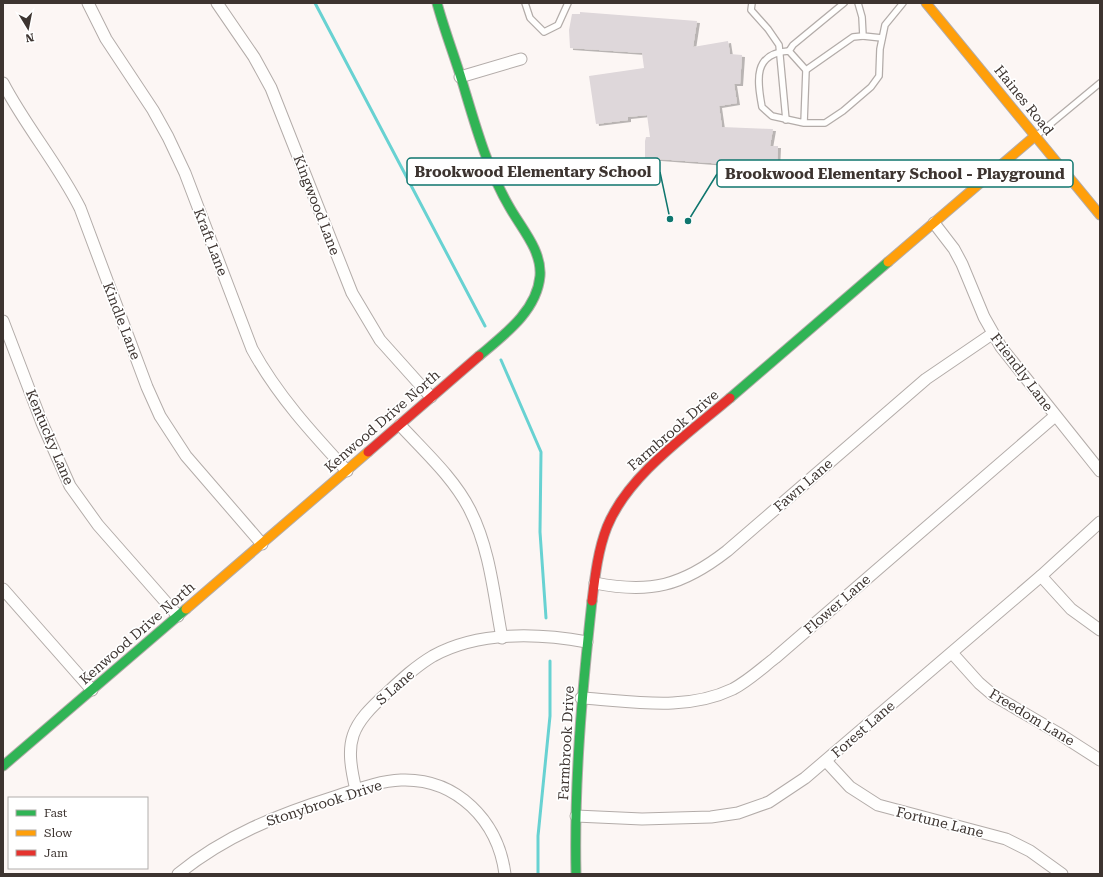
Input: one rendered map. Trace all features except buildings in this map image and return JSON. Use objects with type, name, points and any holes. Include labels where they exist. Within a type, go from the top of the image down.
[{"type":"street","name":"Kraft Lane","points":[[88,3],[106,38],[153,110],[185,172],[252,349],[263,369],[297,416],[347,471]]},
{"type":"street","name":"Kingwood Lane","points":[[217,3],[254,57],[271,88],[352,294],[380,340],[431,397]]},
{"type":"street","name":"Kenwood Drive North","points":[[3,766],[503,336],[519,320],[535,295],[540,274],[536,256],[532,245],[507,202],[484,153],[437,3]]},
{"type":"street","name":"Haines Road","points":[[926,3],[1100,215]]},
{"type":"street","points":[[460,77],[521,59]]},
{"type":"street","name":"Kindle Lane","points":[[3,84],[12,100],[48,153],[77,202],[147,387],[168,431],[207,482],[262,544]]},
{"type":"street","name":"Farmbrook Drive","points":[[576,874],[576,816],[581,698],[587,642],[598,560],[608,524],[620,501],[630,487],[678,443],[1035,136]]},
{"type":"street","name":"Friendly Lane","points":[[934,224],[960,259],[992,334],[1009,359],[1100,471]]},
{"type":"street","name":"Kentucky Lane","points":[[3,321],[42,423],[70,486],[98,525],[178,616]]},
{"type":"street","name":"Fawn Lane","points":[[595,583],[640,588],[671,584],[697,572],[727,551],[926,379],[992,334]]},
{"type":"street","name":"Flower Lane","points":[[581,698],[682,703],[712,697],[744,682],[775,658],[1055,416]]},
{"type":"street","points":[[400,425],[452,484],[469,509],[482,540],[502,638]]},
{"type":"street","name":"Forest Lane","points":[[576,816],[642,819],[711,817],[738,813],[769,802],[786,792],[826,760],[1041,576],[1100,522]]},
{"type":"street","points":[[1041,576],[1070,609],[1100,630]]},
{"type":"street","points":[[3,589],[92,690]]},
{"type":"street","name":"S Lane","points":[[356,790],[350,766],[350,742],[360,721],[370,708],[403,678],[433,656],[464,644],[502,638],[545,636],[587,642]]},
{"type":"street","name":"Freedom Lane","points":[[952,653],[979,683],[993,695],[1100,760]]},
{"type":"street","name":"Fortune Lane","points":[[826,760],[850,787],[878,805],[1006,839],[1030,851],[1062,874]]},
{"type":"street","name":"Stonybrook Drive","points":[[178,874],[206,852],[246,830],[310,804],[385,782],[419,781],[444,788],[460,798],[482,816],[499,845],[505,874]]},
{"type":"lane","points":[[525,3],[530,18],[544,32],[558,25],[568,3]]},
{"type":"lane","points":[[752,3],[751,10],[772,34],[779,45],[786,120]]},
{"type":"lane","points":[[790,51],[793,45],[844,3]]},
{"type":"lane","points":[[858,3],[862,17],[863,36]]},
{"type":"lane","points":[[790,51],[779,52],[764,60],[758,75],[762,108],[772,116],[786,120],[804,123],[825,123],[871,87],[879,76],[882,38],[885,25],[904,3]]},
{"type":"lane","points":[[806,70],[853,37],[863,36],[882,38]]},
{"type":"lane","points":[[790,51],[806,70],[804,123]]},
{"type":"lane","points":[[1035,136],[1100,82]]},
{"type":"waterway","points":[[315,3],[485,326]]},
{"type":"waterway","points":[[501,360],[541,452],[540,532],[546,618]]},
{"type":"waterway","points":[[538,874],[538,836],[550,716],[550,661]]},
{"type":"traffic: fast","points":[[437,3],[488,162],[510,208],[535,249],[540,267],[538,289],[526,311],[499,340],[479,356]]},
{"type":"traffic: fast","points":[[730,398],[888,262]]},
{"type":"traffic: fast","points":[[576,874],[576,805],[585,669],[592,601]]},
{"type":"traffic: fast","points":[[3,766],[186,609]]},
{"type":"traffic: slow","points":[[926,3],[1100,215]]},
{"type":"traffic: slow","points":[[888,262],[1035,136]]},
{"type":"traffic: slow","points":[[186,609],[368,452]]},
{"type":"traffic: jam","points":[[368,452],[479,356]]},
{"type":"traffic: jam","points":[[592,601],[601,545],[607,527],[629,490],[661,456],[730,398]]},
{"type":"place","name":"Brookwood Elementary School","points":[[670,219]]},
{"type":"place","name":"Brookwood Elementary School - Playground","points":[[688,221]]}]
